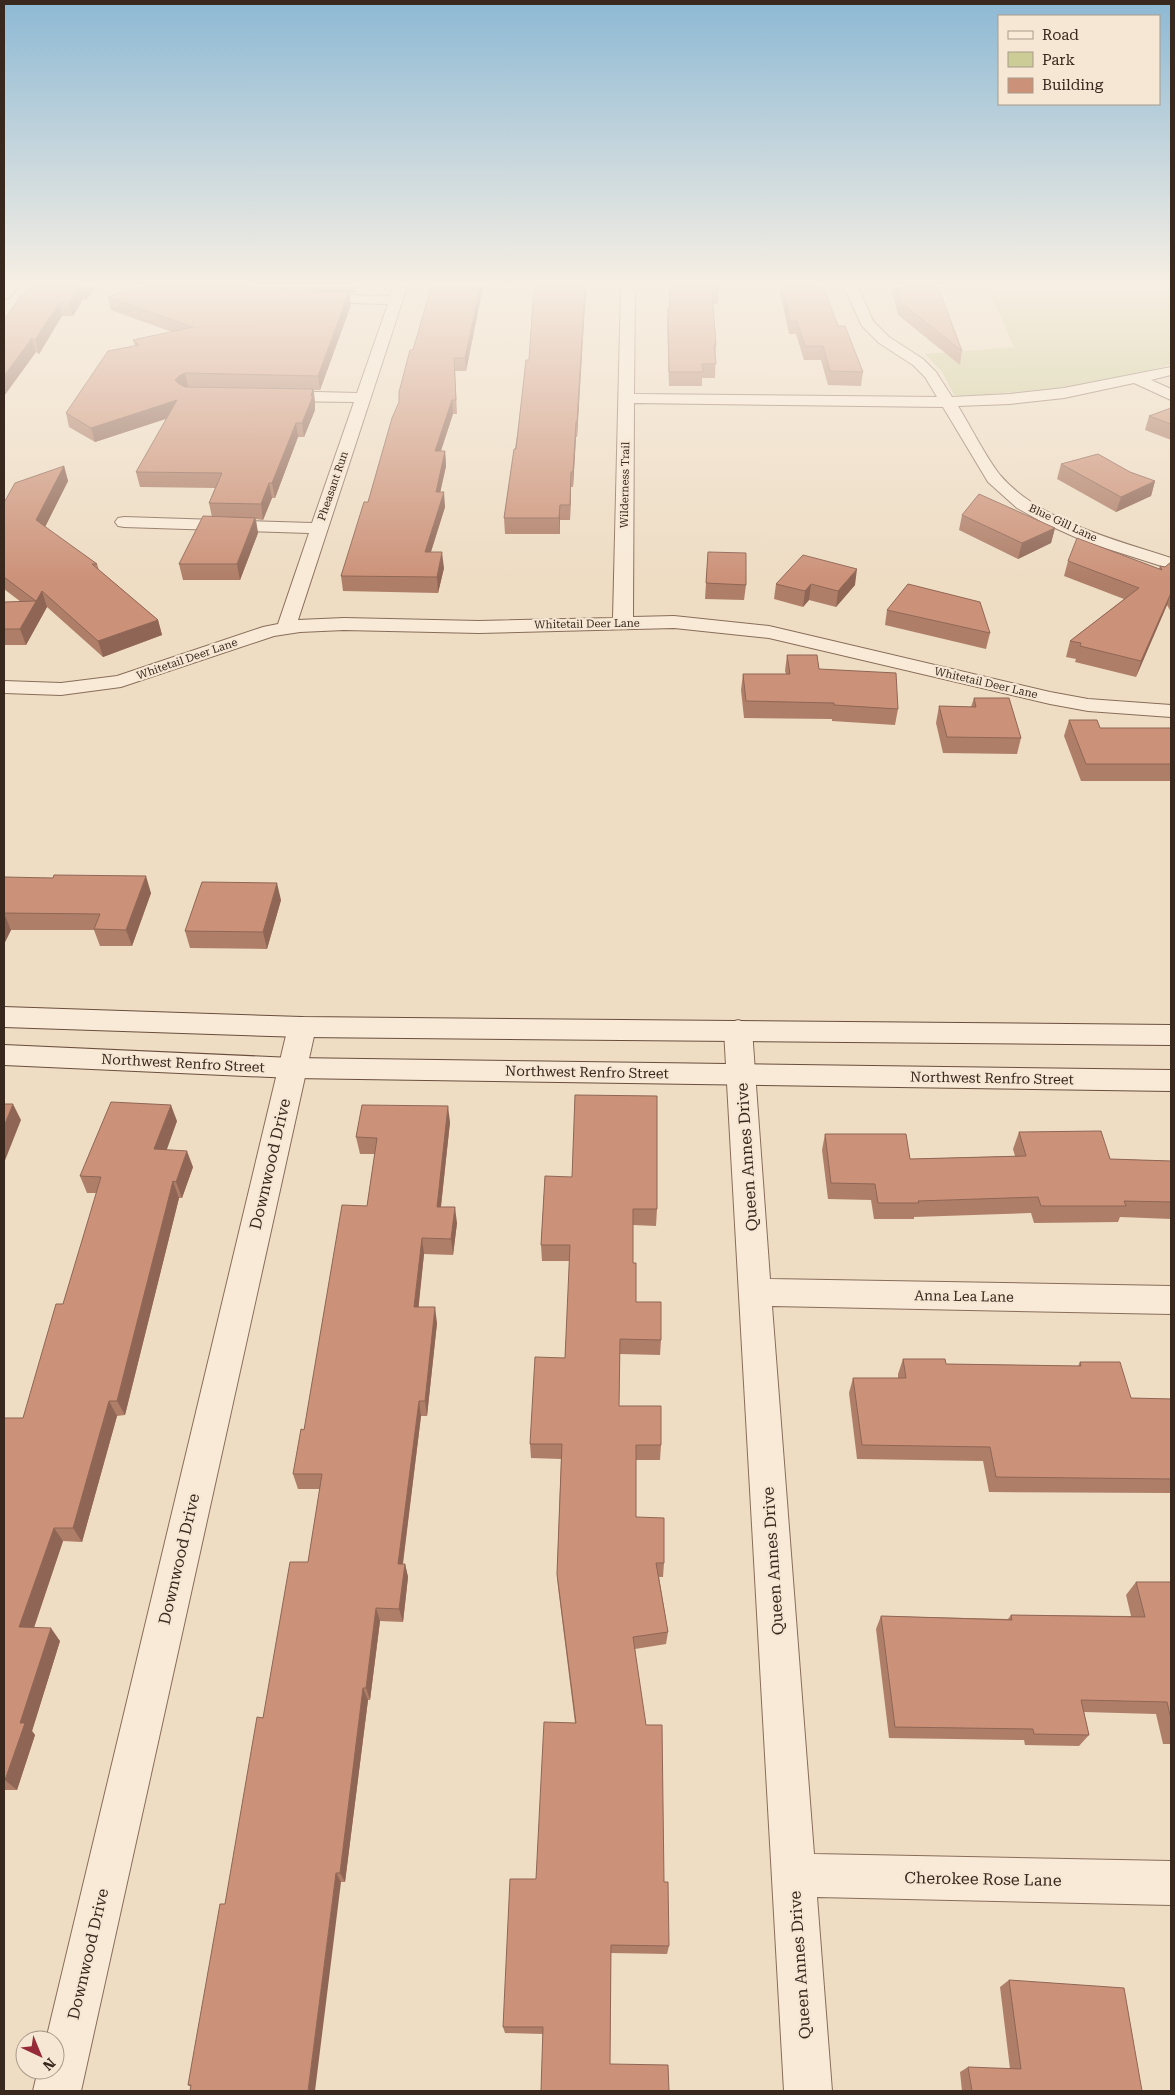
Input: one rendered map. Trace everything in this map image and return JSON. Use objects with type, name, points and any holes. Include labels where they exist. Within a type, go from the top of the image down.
[{"type":"street","name":"Pheasant Run","points":[[286,628],[367,385]]},
{"type":"street","name":"Wilderness Trail","points":[[624,623],[626,385]]},
{"type":"street","name":"Blue Gill Lane","points":[[937,385],[994,478],[1023,504],[1050,519],[1092,538],[1171,564]]},
{"type":"street","points":[[810,415],[952,409],[1108,385]]},
{"type":"street","points":[[1152,385],[1169,392]]},
{"type":"street","points":[[1136,397],[1169,392]]},
{"type":"street","points":[[266,396],[363,398]]},
{"type":"street","points":[[626,398],[952,409],[1015,413]]},
{"type":"street","points":[[626,415],[645,415]]},
{"type":"street","points":[[124,522],[319,528]]},
{"type":"street","name":"Whitetail Deer Lane","points":[[4,687],[60,689],[121,682],[261,634],[286,628],[344,624],[479,627],[682,623],[769,632],[1050,698],[1088,705],[1171,711]]},
{"type":"street","points":[[4,1017],[302,1027],[1171,1035]]},
{"type":"street","name":"Downwood Drive","points":[[56,2091],[302,1027]]},
{"type":"street","name":"Queen Annes Drive","points":[[738,1030],[808,2091]]},
{"type":"street","name":"Northwest Renfro Street","points":[[4,1054],[292,1068],[1171,1081]]},
{"type":"street","name":"Anna Lea Lane","points":[[756,1292],[1171,1300]]},
{"type":"street","name":"Cherokee Rose Lane","points":[[794,1875],[1171,1884]]},
{"type":"green space","points":[[949,385],[1076,385],[988,394],[954,395]]},
{"type":"building","points":[[85,385],[181,385],[185,387],[313,389],[311,396],[313,396],[302,423],[296,423],[272,483],[269,483],[261,504],[209,503],[222,473],[136,472],[177,400],[91,428],[66,413]]},
{"type":"building","points":[[401,385],[455,385],[456,400],[452,400],[435,451],[445,451],[436,492],[444,492],[425,552],[442,552],[437,577],[341,576],[364,502],[368,502],[392,418],[399,402]]},
{"type":"building","points":[[523,385],[579,385],[573,472],[571,472],[570,505],[560,505],[559,518],[504,518],[514,449],[516,449]]},
{"type":"building","points":[[1171,408],[1171,424],[1149,416]]},
{"type":"building","points":[[1098,454],[1130,472],[1155,481],[1121,497],[1061,464]]},
{"type":"building","points":[[64,466],[36,520],[97,564],[92,564],[158,620],[98,641],[42,591],[20,629],[4,629],[4,602],[36,601],[4,577],[4,501],[15,483]]},
{"type":"building","points":[[979,494],[1055,528],[1022,543],[962,515]]},
{"type":"building","points":[[203,516],[255,518],[237,564],[179,564]]},
{"type":"building","points":[[1077,538],[1162,570],[1160,566],[1165,567],[1171,562],[1171,593],[1141,661],[1080,646],[1081,643],[1070,641],[1139,588],[1068,561]]},
{"type":"building","points":[[708,552],[746,553],[746,585],[706,583]]},
{"type":"building","points":[[803,555],[857,569],[838,591],[811,584],[805,591],[776,584]]},
{"type":"building","points":[[908,584],[980,602],[990,633],[887,610]]},
{"type":"building","points":[[787,655],[817,655],[819,669],[896,673],[898,709],[834,705],[834,703],[746,701],[743,674],[790,674]]},
{"type":"building","points":[[974,698],[1009,698],[1021,738],[947,737],[939,706],[976,707]]},
{"type":"building","points":[[1069,720],[1097,720],[1100,728],[1171,728],[1171,764],[1086,764]]},
{"type":"building","points":[[54,875],[146,876],[126,930],[94,929],[100,914],[4,913],[4,877],[53,878]]},
{"type":"building","points":[[202,882],[277,883],[263,932],[185,931]]},
{"type":"building","points":[[575,1095],[657,1096],[657,1209],[633,1209],[633,1263],[636,1263],[636,1302],[661,1302],[661,1340],[620,1339],[619,1406],[661,1406],[661,1445],[636,1445],[636,1517],[664,1518],[664,1563],[656,1563],[668,1632],[633,1637],[646,1725],[662,1725],[664,1882],[668,1882],[669,1946],[611,1945],[610,2064],[668,2065],[669,2091],[541,2091],[543,2027],[503,2027],[510,1879],[536,1879],[544,1722],[576,1723],[557,1574],[562,1444],[530,1444],[535,1357],[565,1358],[570,1245],[541,1245],[545,1176],[572,1177]]},
{"type":"building","points":[[111,1102],[171,1105],[154,1149],[187,1151],[176,1182],[173,1181],[117,1401],[109,1401],[73,1528],[54,1528],[19,1627],[51,1628],[20,1723],[25,1723],[4,1780],[4,1418],[23,1418],[56,1304],[63,1304],[101,1177],[80,1176]]},
{"type":"building","points":[[4,1104],[13,1104],[4,1126]]},
{"type":"building","points":[[362,1105],[448,1106],[437,1207],[455,1207],[451,1239],[422,1238],[414,1307],[435,1307],[425,1401],[419,1401],[398,1564],[405,1564],[399,1609],[376,1608],[366,1688],[363,1688],[340,1873],[336,1873],[308,2091],[190,2091],[191,2085],[188,2085],[220,1904],[225,1904],[257,1717],[263,1718],[290,1562],[308,1562],[322,1474],[293,1474],[301,1429],[304,1430],[342,1205],[367,1206],[377,1138],[356,1137]]},
{"type":"building","points":[[1101,1131],[1110,1159],[1171,1161],[1171,1202],[1124,1201],[1126,1206],[1041,1206],[1038,1197],[918,1201],[919,1203],[878,1203],[875,1184],[831,1183],[825,1134],[906,1134],[910,1159],[1026,1156],[1019,1132]]},
{"type":"building","points":[[903,1359],[945,1359],[946,1364],[1081,1366],[1080,1362],[1120,1362],[1131,1398],[1171,1399],[1171,1479],[996,1477],[990,1447],[862,1445],[853,1378],[906,1378]]},
{"type":"building","points":[[1136,1582],[1171,1582],[1171,1719],[1167,1702],[1081,1700],[1089,1735],[1034,1734],[1033,1729],[895,1727],[881,1616],[1012,1620],[1011,1615],[1145,1617]]},
{"type":"building","points":[[1009,1980],[1124,1988],[1142,2091],[972,2091],[968,2067],[1021,2069]]}]
